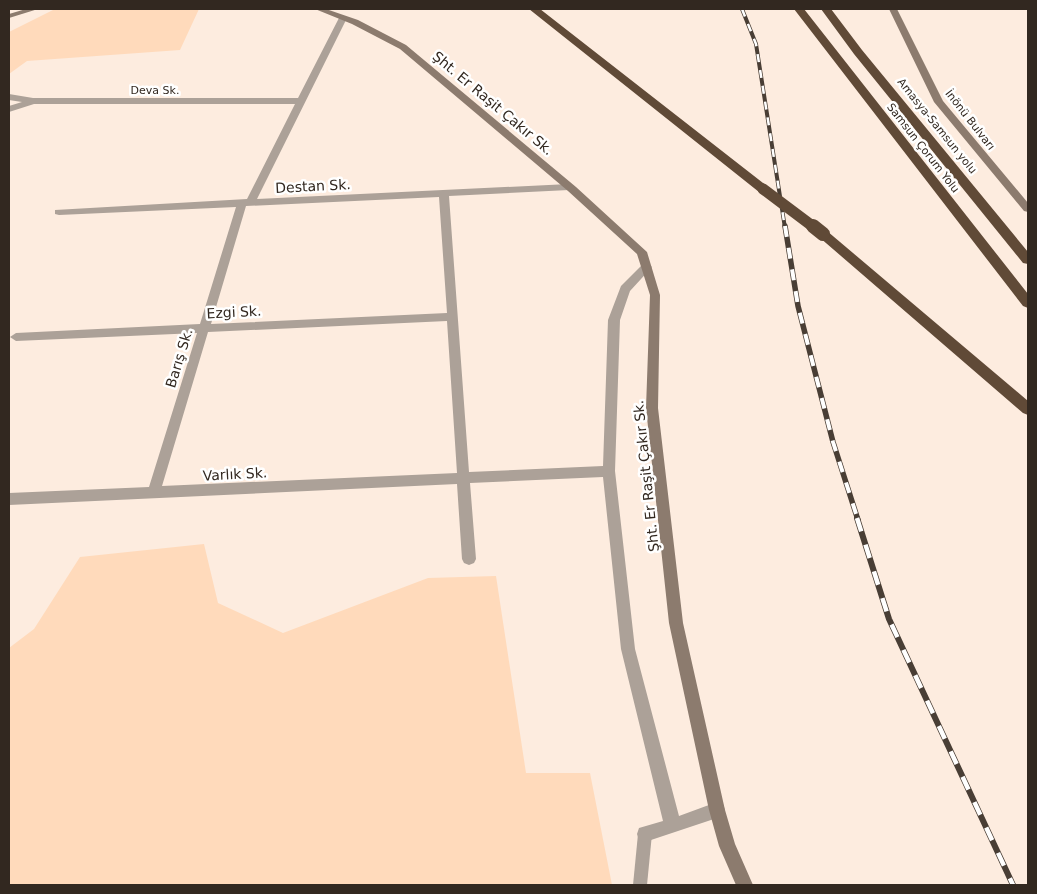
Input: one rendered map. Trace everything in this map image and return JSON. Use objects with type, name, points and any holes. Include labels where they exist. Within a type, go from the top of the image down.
[{"type":"highway","points":[[534,9],[823,234],[1028,409]]},
{"type":"highway","name":"Samsun Çorum Yolu","points":[[799,9],[1028,303]]},
{"type":"highway","name":"Amasya-Samsun yolu","points":[[826,9],[858,52],[1028,260]]},
{"type":"street","points":[[9,16],[34,9]]},
{"type":"street","name":"Şht. Er Raşit Çakır Sk.","points":[[319,9],[403,46],[569,186],[642,252],[655,295],[652,408],[676,623],[717,810],[727,846],[745,885]]},
{"type":"street","name":"İnönü Bulvarı","points":[[893,9],[939,102],[1028,210]]},
{"type":"street","name":"Barış Sk.","points":[[154,492],[204,329],[246,203],[302,101],[343,18]]},
{"type":"street","name":"Deva Sk.","points":[[9,97],[33,102],[302,101]]},
{"type":"street","points":[[9,109],[33,102]]},
{"type":"street","name":"Destan Sk.","points":[[59,212],[569,186]]},
{"type":"street","points":[[444,193],[469,559]]},
{"type":"street","points":[[647,267],[625,289],[614,320],[609,471],[628,649],[673,826]]},
{"type":"street","name":"Ezgi Sk.","points":[[16,337],[452,318]]},
{"type":"street","name":"Varlık Sk.","points":[[9,499],[609,471]]},
{"type":"street","points":[[645,834],[717,810]]},
{"type":"lane","points":[[640,885],[645,834]]},
{"type":"shaded area","points":[[55,9],[199,9],[180,50],[27,61],[9,74],[9,32]]},
{"type":"shaded area","points":[[204,544],[218,603],[283,633],[428,578],[496,576],[526,773],[590,773],[612,885],[9,885],[9,648],[34,629],[80,557]]},
{"type":"railway","points":[[742,9],[756,44],[785,228]]},
{"type":"railway","points":[[785,226],[798,306],[833,442],[858,520]]},
{"type":"railway","points":[[857,518],[889,619],[1013,885]]}]
